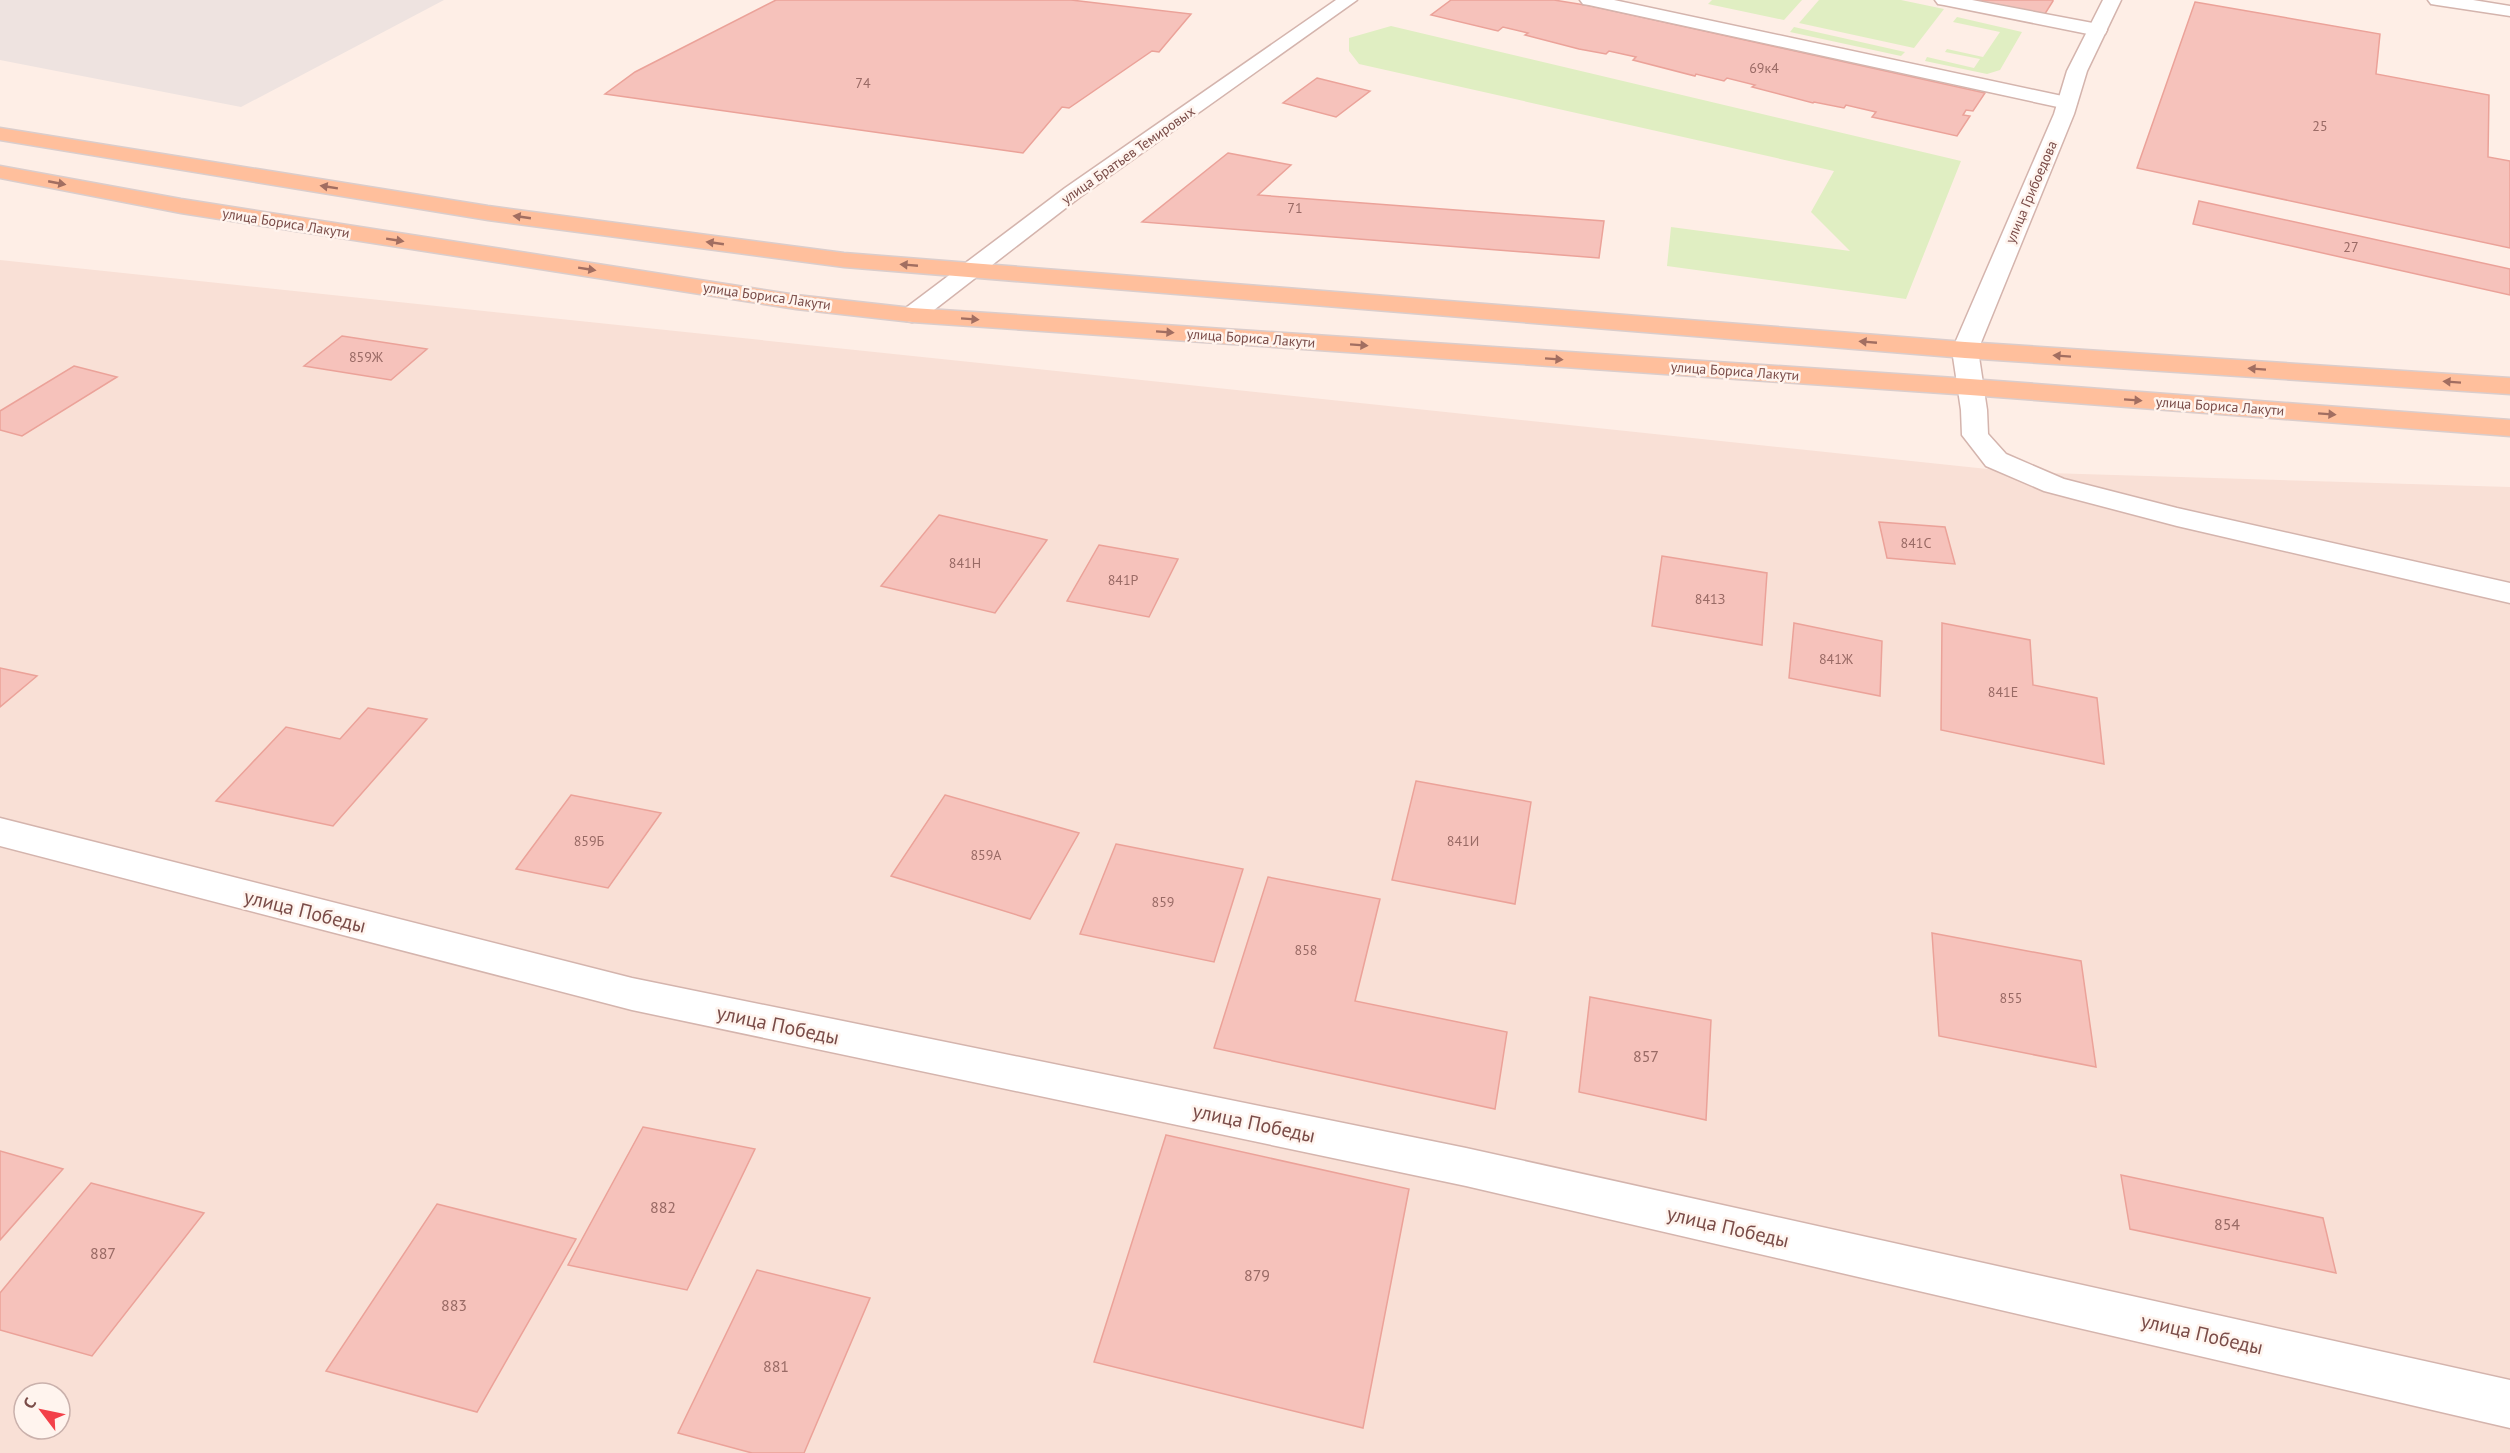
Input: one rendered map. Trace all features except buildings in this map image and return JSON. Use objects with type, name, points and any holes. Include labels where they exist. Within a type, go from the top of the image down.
[{"type":"main road","points":[[0,134],[488,213],[844,260],[1965,350],[2510,386]]},
{"type":"main road","name":"улица Бориса Лакути","points":[[0,172],[204,210],[796,302],[912,315],[1970,387],[2510,428]]},
{"type":"street","name":"улица Братьев Темировых","points":[[912,315],[967,270],[1348,0]]},
{"type":"street","points":[[1589,0],[2067,103]]},
{"type":"street","points":[[1944,0],[2098,30]]},
{"type":"street","name":"улица Грибоедова","points":[[1965,350],[2067,103],[2078,70],[2112,0]]},
{"type":"street","points":[[2437,0],[2510,11]]},
{"type":"street","points":[[1965,350],[1974,410],[1975,435],[1996,460],[2054,485],[2177,517],[2510,593]]},
{"type":"street","name":"улица Победы","points":[[0,832],[632,994],[1466,1167],[2510,1404]]},
{"type":"shaded area","points":[[0,0],[444,0],[241,107],[0,60]]},
{"type":"shaded area","points":[[0,260],[2016,472],[2510,487],[2510,1453],[0,1453]]},
{"type":"green space","points":[[1712,0],[1802,0],[1784,20],[1708,4]]},
{"type":"green space","points":[[1819,0],[1901,0],[1944,9],[1914,48],[1799,23]]},
{"type":"green space","points":[[1957,17],[2022,32],[2000,70],[1987,74],[1925,61],[1927,57],[1974,68],[1980,59],[1945,52],[1947,49],[1983,57],[2000,32],[1953,22]]},
{"type":"green space","points":[[1391,26],[1961,161],[1906,299],[1667,266],[1671,227],[1850,251],[1811,212],[1834,171],[1359,64],[1349,51],[1349,38]]},
{"type":"green space","points":[[1794,27],[1905,52],[1901,56],[1790,32]]}]
